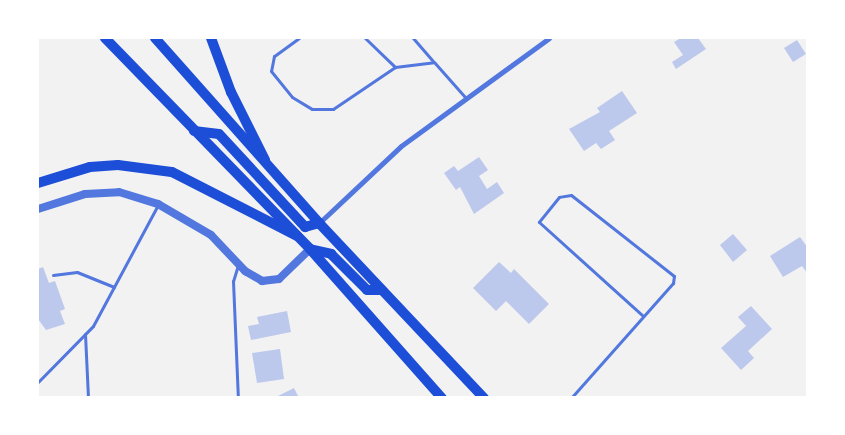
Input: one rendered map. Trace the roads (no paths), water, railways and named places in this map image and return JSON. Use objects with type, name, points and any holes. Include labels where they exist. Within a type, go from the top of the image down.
[{"type":"main road","points":[[105,38],[194,132],[310,249],[442,398]]},
{"type":"main road","points":[[155,38],[381,290],[484,398]]},
{"type":"main road","points":[[211,38],[231,92],[265,160]]},
{"type":"main road","points":[[194,132],[219,134],[305,227],[319,222]]},
{"type":"main road","points":[[38,183],[90,166],[118,165],[172,172],[297,236]]},
{"type":"main road","points":[[310,249],[331,254],[367,290],[381,290]]},
{"type":"street","points":[[319,222],[401,146],[545,39]]},
{"type":"street","points":[[38,209],[85,194],[119,192],[158,204],[211,235],[238,264],[262,281],[279,278],[310,249]]},
{"type":"lane","points":[[298,38],[274,56],[271,71],[292,97],[312,109],[333,109],[395,67],[434,62]]},
{"type":"lane","points":[[365,38],[395,67]]},
{"type":"lane","points":[[413,38],[466,98]]},
{"type":"lane","points":[[571,398],[673,283],[671,270],[571,194],[559,197],[539,222],[642,316]]},
{"type":"lane","points":[[38,382],[85,334],[114,287],[158,204]]},
{"type":"lane","points":[[238,264],[233,281],[238,398]]},
{"type":"lane","points":[[53,275],[78,272],[114,287]]},
{"type":"lane","points":[[85,334],[88,398]]}]
